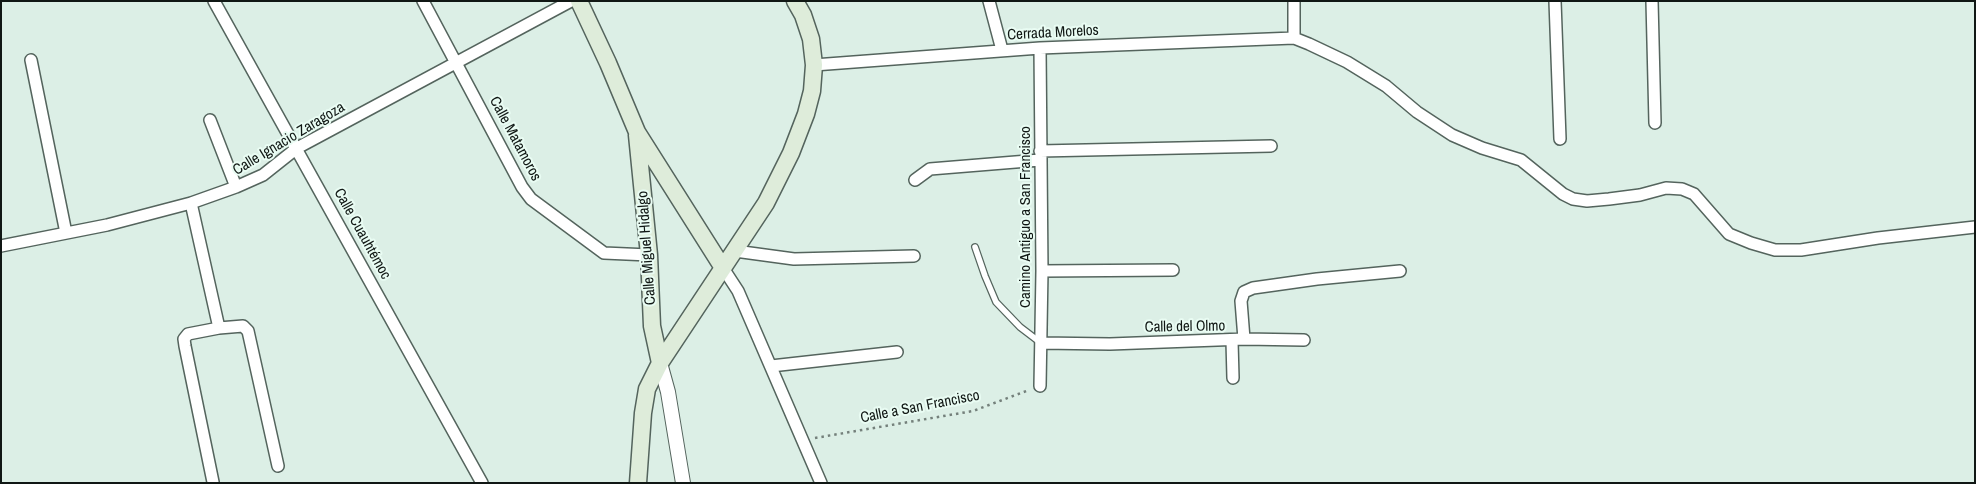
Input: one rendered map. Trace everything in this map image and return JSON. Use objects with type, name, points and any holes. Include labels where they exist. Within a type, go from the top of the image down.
[{"type":"main road","name":"Calle Miguel Hidalgo","points":[[579,1],[637,132],[723,268]]},
{"type":"main road","points":[[638,483],[643,413],[647,389],[660,364],[766,203],[792,153],[806,114],[812,91],[814,65],[811,39],[803,15],[795,1]]},
{"type":"main road","name":"Calle Miguel Hidalgo","points":[[637,132],[649,255],[652,326],[660,364]]},
{"type":"street","name":"Calle Cuauhtémoc","points":[[214,1],[482,483]]},
{"type":"street","name":"Calle Matamoros","points":[[423,1],[522,187],[531,199],[604,253],[649,255]]},
{"type":"street","name":"Calle Ignacio Zaragoza","points":[[1,246],[66,233],[191,203],[236,188],[263,175],[297,148],[571,1]]},
{"type":"street","points":[[989,1],[1002,50]]},
{"type":"street","points":[[1294,1],[1294,38],[1347,62],[1386,86],[1417,112],[1452,135],[1482,148],[1521,160],[1563,194],[1574,199],[1587,201],[1610,199],[1640,195],[1666,188],[1682,189],[1694,194],[1729,234],[1775,250],[1801,250],[1878,238],[1975,227]]},
{"type":"street","points":[[1555,1],[1560,139]]},
{"type":"street","points":[[1652,1],[1655,123]]},
{"type":"street","name":"Cerrada Morelos","points":[[814,65],[1002,50],[1294,38]]},
{"type":"street","name":"Camino Antiguo a San Francisco","points":[[1040,48],[1042,271],[1040,386]]},
{"type":"street","points":[[31,60],[66,233]]},
{"type":"street","points":[[210,120],[236,188]]},
{"type":"street","points":[[915,180],[930,169],[1040,156],[1271,146]]},
{"type":"street","points":[[191,203],[219,328]]},
{"type":"street","points":[[735,251],[794,259],[914,256]]},
{"type":"street","points":[[723,268],[738,291],[821,483]]},
{"type":"street","points":[[1042,271],[1173,270]]},
{"type":"street","name":"Calle del Olmo","points":[[1041,343],[1110,344],[1232,341],[1244,339],[1241,301],[1244,292],[1253,288],[1316,279],[1400,271]]},
{"type":"street","points":[[213,482],[184,339],[188,334],[243,326],[248,331],[278,466]]},
{"type":"street","points":[[1244,339],[1304,340]]},
{"type":"street","points":[[1232,341],[1233,378]]},
{"type":"street","points":[[771,366],[897,352]]},
{"type":"street","points":[[660,364],[668,392],[683,483]]},
{"type":"lane","points":[[975,247],[996,302],[1020,327],[1041,343]]},
{"type":"path","name":"Calle a San Francisco","points":[[802,440],[973,411],[1040,386]]}]
